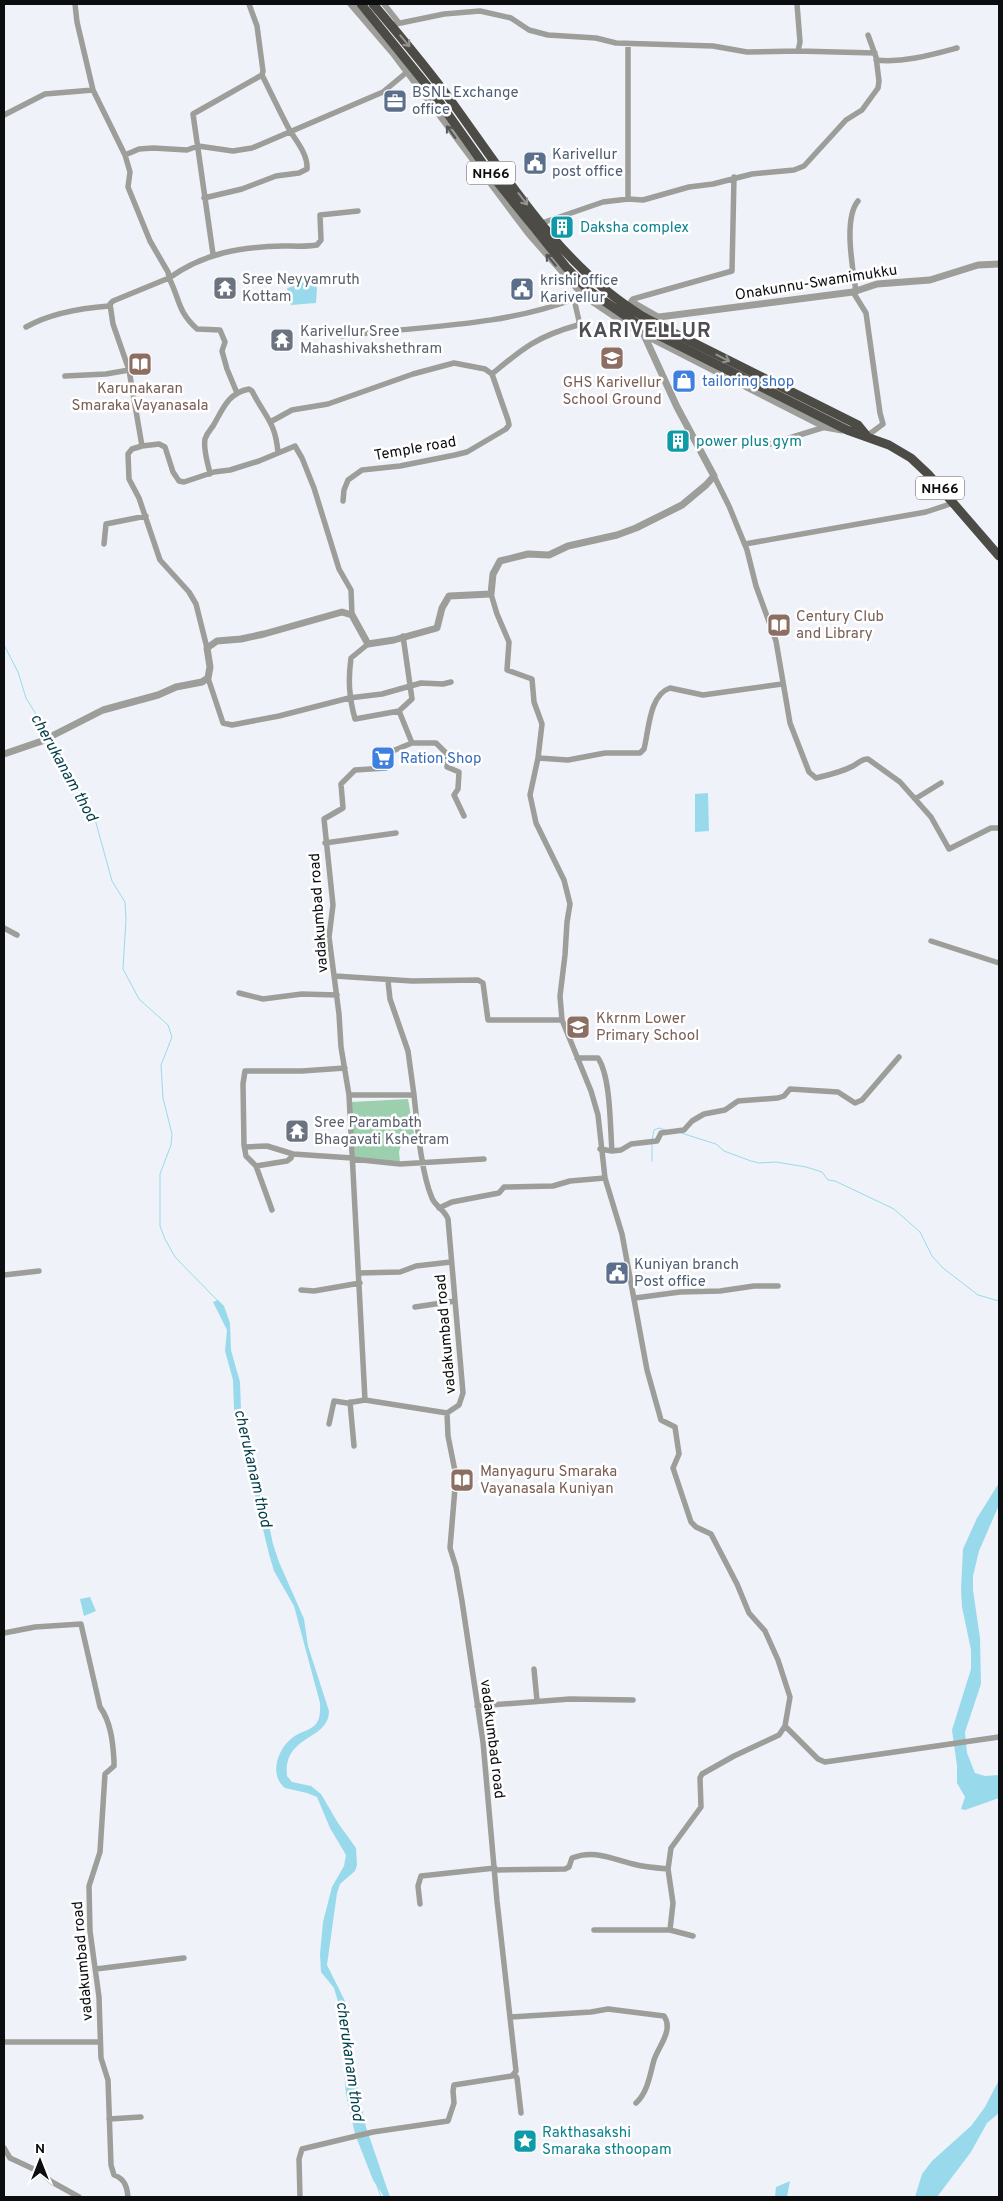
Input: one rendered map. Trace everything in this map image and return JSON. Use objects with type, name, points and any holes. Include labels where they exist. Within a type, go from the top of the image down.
[{"type":"highway","name":"NH66","points":[[361,4],[393,49],[433,93],[486,168],[566,267],[588,290],[641,321],[847,430],[889,445],[911,458],[928,474],[999,556]]},
{"type":"highway","name":"NH66","points":[[373,4],[395,24],[542,224],[592,279],[641,321]]},
{"type":"highway","name":"NH66","points":[[662,332],[858,425],[867,436]]},
{"type":"street","points":[[75,4],[77,22],[93,90],[126,155],[130,172],[128,187],[150,241],[168,272],[186,319],[197,329],[220,330],[225,342],[222,350],[227,369],[237,392]]},
{"type":"street","points":[[204,198],[242,189],[276,176],[305,171],[307,166],[299,144],[290,131],[262,75],[257,26],[248,4]]},
{"type":"street","points":[[351,4],[393,49],[407,72],[512,212],[583,295],[644,335],[825,427],[847,430]]},
{"type":"street","points":[[384,4],[395,24],[439,15],[480,11],[511,18],[538,34],[596,38],[628,44],[713,46],[747,52],[798,51],[875,57],[887,61],[957,48]]},
{"type":"street","points":[[797,4],[800,42],[798,51]]},
{"type":"street","points":[[542,224],[603,202],[628,199],[643,200],[689,187],[713,184],[734,177],[787,171],[804,166],[846,120],[862,110],[878,88],[879,81],[875,57],[868,35]]},
{"type":"street","points":[[628,44],[628,199]]},
{"type":"street","points":[[126,155],[139,150],[187,150],[198,146],[223,151],[252,148],[382,92],[407,72]]},
{"type":"street","points":[[213,254],[193,114],[262,75]]},
{"type":"street","points":[[4,115],[45,94],[93,90]]},
{"type":"street","points":[[644,335],[659,317],[631,301],[633,299],[732,272],[734,177]]},
{"type":"street","points":[[858,201],[853,207],[851,225],[851,255],[855,292],[866,313],[883,424],[867,436]]},
{"type":"street","points":[[142,446],[129,370],[112,324],[110,306],[112,301],[169,278],[213,254],[243,249],[317,245],[321,240],[320,216],[358,211]]},
{"type":"street","name":"Onakunnu-Swamimukku","points":[[659,317],[855,292],[877,284],[930,280],[978,265],[999,264]]},
{"type":"street","points":[[342,336],[420,329],[519,315],[574,300],[583,295]]},
{"type":"street","points":[[272,421],[292,410],[328,404],[413,374],[454,363],[479,367],[492,374],[523,349],[542,337],[578,325],[579,321],[574,300]]},
{"type":"street","points":[[26,327],[63,313],[110,306]]},
{"type":"street","points":[[644,335],[677,407],[729,506],[745,544],[756,586],[776,642],[790,723],[809,772],[816,778],[834,774],[854,766],[862,759],[868,759],[900,782],[931,817],[949,849],[991,828],[999,828]]},
{"type":"street","points":[[65,376],[106,374],[129,370]]},
{"type":"street","name":"Temple road","points":[[344,501],[344,490],[348,480],[362,470],[400,466],[461,453],[506,429],[509,426],[508,420],[492,374]]},
{"type":"street","points":[[210,474],[205,452],[205,440],[227,400],[237,392],[249,389],[272,421],[276,432],[278,452]]},
{"type":"street","points":[[770,444],[825,427]]},
{"type":"street","points":[[368,644],[352,615],[351,590],[339,570],[314,488],[295,446],[240,468],[184,482],[179,481],[173,472],[165,447],[159,444],[132,449],[127,460],[129,479],[146,516],[160,560],[189,592],[196,604],[207,648],[210,667],[208,678],[223,723],[232,725],[279,716],[349,698],[382,694],[421,682],[443,684],[451,682]]},
{"type":"street","points":[[670,1930],[672,1903],[668,1869],[671,1848],[701,1808],[700,1778],[702,1774],[734,1756],[780,1735],[785,1726],[790,1697],[778,1660],[765,1631],[749,1613],[737,1584],[711,1534],[696,1528],[691,1522],[673,1468],[679,1454],[675,1427],[661,1420],[648,1370],[622,1234],[605,1178],[600,1149],[598,1116],[591,1091],[562,1020],[560,996],[565,955],[566,922],[570,904],[564,880],[536,823],[530,795],[538,758],[542,724],[534,702],[532,679],[507,670],[510,642],[496,614],[491,594],[493,574],[500,562],[528,554],[549,555],[568,546],[617,535],[636,528],[682,505],[714,476]]},
{"type":"street","points":[[745,544],[926,512],[953,503]]},
{"type":"street","points":[[104,544],[106,524],[146,516]]},
{"type":"street","points":[[403,636],[412,699],[399,711],[355,719],[349,698],[348,677],[351,658],[368,644],[437,628],[442,608],[449,596],[491,594]]},
{"type":"street","points":[[207,648],[217,641],[241,639],[264,634],[332,614],[342,612],[352,615]]},
{"type":"street","points":[[4,754],[42,741],[103,710],[158,695],[176,687],[202,682],[208,678]]},
{"type":"street","points":[[538,758],[568,760],[605,753],[640,753],[644,749],[657,697],[664,690],[670,688],[703,694],[782,684]]},
{"type":"street","points":[[399,711],[412,743],[436,743],[448,755],[447,767],[459,772],[458,789],[454,795],[464,816]]},
{"type":"street","name":"vadakumbad road","points":[[365,1400],[349,1095],[344,1068],[330,938],[333,905],[325,843],[324,819],[343,808],[341,784],[355,770],[376,769],[388,766],[391,751],[406,747],[412,743]]},
{"type":"street","points":[[915,799],[941,783]]},
{"type":"street","points":[[325,843],[396,833]]},
{"type":"street","points":[[4,928],[17,935]]},
{"type":"street","points":[[931,941],[999,963]]},
{"type":"street","points":[[335,976],[388,981],[453,982],[478,980],[483,983],[485,989],[488,1020],[562,1020]]},
{"type":"street","name":"vadakumbad road","points":[[388,981],[390,999],[408,1051],[424,1163],[432,1198],[448,1219],[454,1301],[464,1393],[459,1405],[447,1413],[448,1436],[456,1476],[450,1548],[456,1567],[462,1601],[483,1742],[511,2016],[516,2071],[514,2074],[517,2078],[521,2113]]},
{"type":"street","points":[[239,993],[263,999],[302,994],[337,995]]},
{"type":"street","points":[[600,1149],[621,1150],[631,1144],[657,1141],[661,1133],[684,1130],[692,1121],[704,1114],[725,1110],[738,1101],[778,1098],[784,1096],[790,1089],[838,1092],[855,1103],[862,1100],[899,1057]]},
{"type":"street","points":[[577,1058],[598,1058],[602,1064],[607,1091],[612,1151]]},
{"type":"street","points":[[272,1210],[256,1166],[246,1156],[244,1145],[243,1084],[245,1071],[302,1071],[344,1068]]},
{"type":"street","points":[[349,1095],[414,1095]]},
{"type":"street","points":[[244,1145],[246,1147],[273,1147],[292,1154],[400,1164],[484,1159]]},
{"type":"street","points":[[256,1166],[287,1161],[291,1158],[292,1154]]},
{"type":"street","points":[[439,1208],[452,1202],[499,1193],[504,1187],[553,1186],[570,1181],[605,1178]]},
{"type":"street","points":[[359,1273],[400,1272],[416,1266],[451,1262]]},
{"type":"street","points":[[4,1275],[39,1271]]},
{"type":"street","points":[[301,1290],[314,1291],[360,1283]]},
{"type":"street","points":[[635,1298],[680,1292],[778,1286]]},
{"type":"street","points":[[415,1307],[454,1301]]},
{"type":"street","points":[[329,1424],[334,1401],[350,1402],[365,1400],[447,1413]]},
{"type":"street","points":[[350,1402],[354,1446]]},
{"type":"street","name":"vadakumbad road","points":[[4,1633],[35,1627],[81,1624],[100,1707],[105,1714],[107,1722],[114,1761],[112,1769],[105,1774],[100,1852],[89,1886],[90,1931],[99,1997],[101,2058],[108,2080],[112,2171],[127,2187],[128,2197]]},
{"type":"street","points":[[534,1669],[537,1701]]},
{"type":"street","points":[[477,1706],[570,1699],[633,1700]]},
{"type":"street","points":[[785,1726],[818,1759],[825,1762],[999,1737]]},
{"type":"street","points":[[420,1904],[418,1886],[421,1876],[495,1869],[565,1869],[569,1867],[572,1858],[591,1854],[606,1856],[634,1865],[668,1869]]},
{"type":"street","points":[[594,1930],[670,1930],[693,1936]]},
{"type":"street","points":[[96,1969],[184,1958]]},
{"type":"street","points":[[511,2016],[591,2012],[608,2009],[664,2016],[667,2021],[663,2045],[654,2060],[650,2078],[636,2102]]},
{"type":"street","points":[[4,2042],[100,2042]]},
{"type":"street","points":[[300,2197],[300,2159],[302,2149],[373,2132],[448,2122],[454,2103],[452,2091],[454,2085],[514,2074]]},
{"type":"street","points":[[109,2119],[141,2117]]},
{"type":"street","points":[[4,2148],[10,2158],[40,2172],[52,2182],[79,2197]]},
{"type":"green space","points":[[408,1099],[415,1139],[401,1144],[399,1152],[400,1162],[355,1158],[351,1102]]},
{"type":"water","points":[[312,279],[317,288],[316,303],[291,305],[287,288],[291,287],[290,281]]},
{"type":"water","points":[[708,793],[709,831],[695,832],[695,794]]},
{"type":"water","points":[[218,1300],[224,1306],[230,1323],[231,1350],[240,1382],[241,1409],[248,1428],[273,1544],[304,1619],[308,1646],[329,1711],[327,1721],[322,1728],[292,1752],[288,1762],[287,1776],[292,1782],[311,1786],[321,1794],[338,1823],[356,1848],[357,1865],[355,1871],[340,1884],[337,1893],[327,1965],[345,2001],[348,2037],[366,2127],[390,2197],[384,2197],[373,2180],[355,2134],[346,2094],[339,2005],[334,1988],[321,1972],[320,1954],[323,1922],[332,1887],[344,1866],[346,1855],[330,1828],[317,1797],[285,1788],[277,1776],[277,1763],[282,1749],[295,1736],[310,1729],[317,1723],[320,1703],[294,1606],[274,1571],[269,1554],[234,1409],[233,1380],[225,1351],[227,1330],[213,1302]]},
{"type":"water","points":[[999,1483],[999,1505],[979,1551],[973,1576],[973,1590],[980,1638],[981,1684],[965,1732],[967,1753],[975,1773],[985,1776],[999,1775],[999,1798],[965,1810],[961,1809],[965,1797],[957,1783],[957,1766],[952,1730],[971,1669],[971,1650],[962,1607],[963,1549],[977,1518]]},
{"type":"water","points":[[90,1597],[96,1611],[84,1616],[80,1599]]},
{"type":"water","points":[[999,2080],[999,2113],[987,2123],[971,2152],[937,2197],[915,2197],[922,2174],[932,2161],[971,2126],[985,2107]]},
{"type":"water","points":[[790,2181],[787,2197],[775,2197],[776,2187]]},
{"type":"waterway","name":"cherukanam thod","points":[[4,645],[18,672],[26,698],[49,735]]},
{"type":"waterway","name":"cherukanam thod","points":[[51,739],[67,772],[93,812],[112,881],[125,902],[126,919],[123,969],[139,999],[168,1025],[172,1037],[161,1065],[163,1098],[172,1134],[171,1145],[160,1174],[160,1226],[175,1257],[218,1301]]},
{"type":"waterway","points":[[652,1140],[654,1130],[659,1128],[665,1130]]},
{"type":"waterway","points":[[681,1133],[716,1144],[724,1151],[751,1161],[759,1163],[776,1162],[822,1172],[828,1180],[835,1181],[894,1209],[920,1232],[932,1256],[943,1268],[978,1295],[999,1301]]},
{"type":"waterway","points":[[652,1144],[652,1161]]},
{"type":"waterway","name":"cherukanam thod","points":[[292,1593],[300,1612]]},
{"type":"waterway","points":[[377,2186],[381,2197]]},
{"type":"place","name":"BSNL Exchange office","points":[[395,101]]},
{"type":"place","name":"Karivellur post office","points":[[535,163]]},
{"type":"place","name":"Daksha complex","points":[[562,227]]},
{"type":"place","name":"Sree Neyyamruth Kottam","points":[[225,288]]},
{"type":"place","name":"krishi office Karivellur","points":[[522,289]]},
{"type":"place","name":"Karivellur Sree Mahashivakshethram","points":[[282,340]]},
{"type":"place","name":"GHS Karivellur School Ground","points":[[612,358]]},
{"type":"place","name":"Karunakaran Smaraka Vayanasala","points":[[140,364]]},
{"type":"place","name":"tailoring shop","points":[[684,381]]},
{"type":"place","name":"power plus gym","points":[[678,441]]},
{"type":"place","name":"Century Club and Library","points":[[779,625]]},
{"type":"place","name":"Ration Shop","points":[[383,758]]},
{"type":"place","name":"Kkrnm Lower Primary School","points":[[578,1027]]},
{"type":"place","name":"Sree Parambath Bhagavati Kshetram","points":[[297,1131]]},
{"type":"place","name":"Kuniyan branch Post office","points":[[617,1273]]},
{"type":"place","name":"Manyaguru Smaraka Vayanasala Kuniyan","points":[[462,1480]]},
{"type":"place","name":"Rakthasakshi Smaraka sthoopam","points":[[525,2141]]},
{"type":"district","name":"KARIVELLUR","points":[[645,330]]}]
